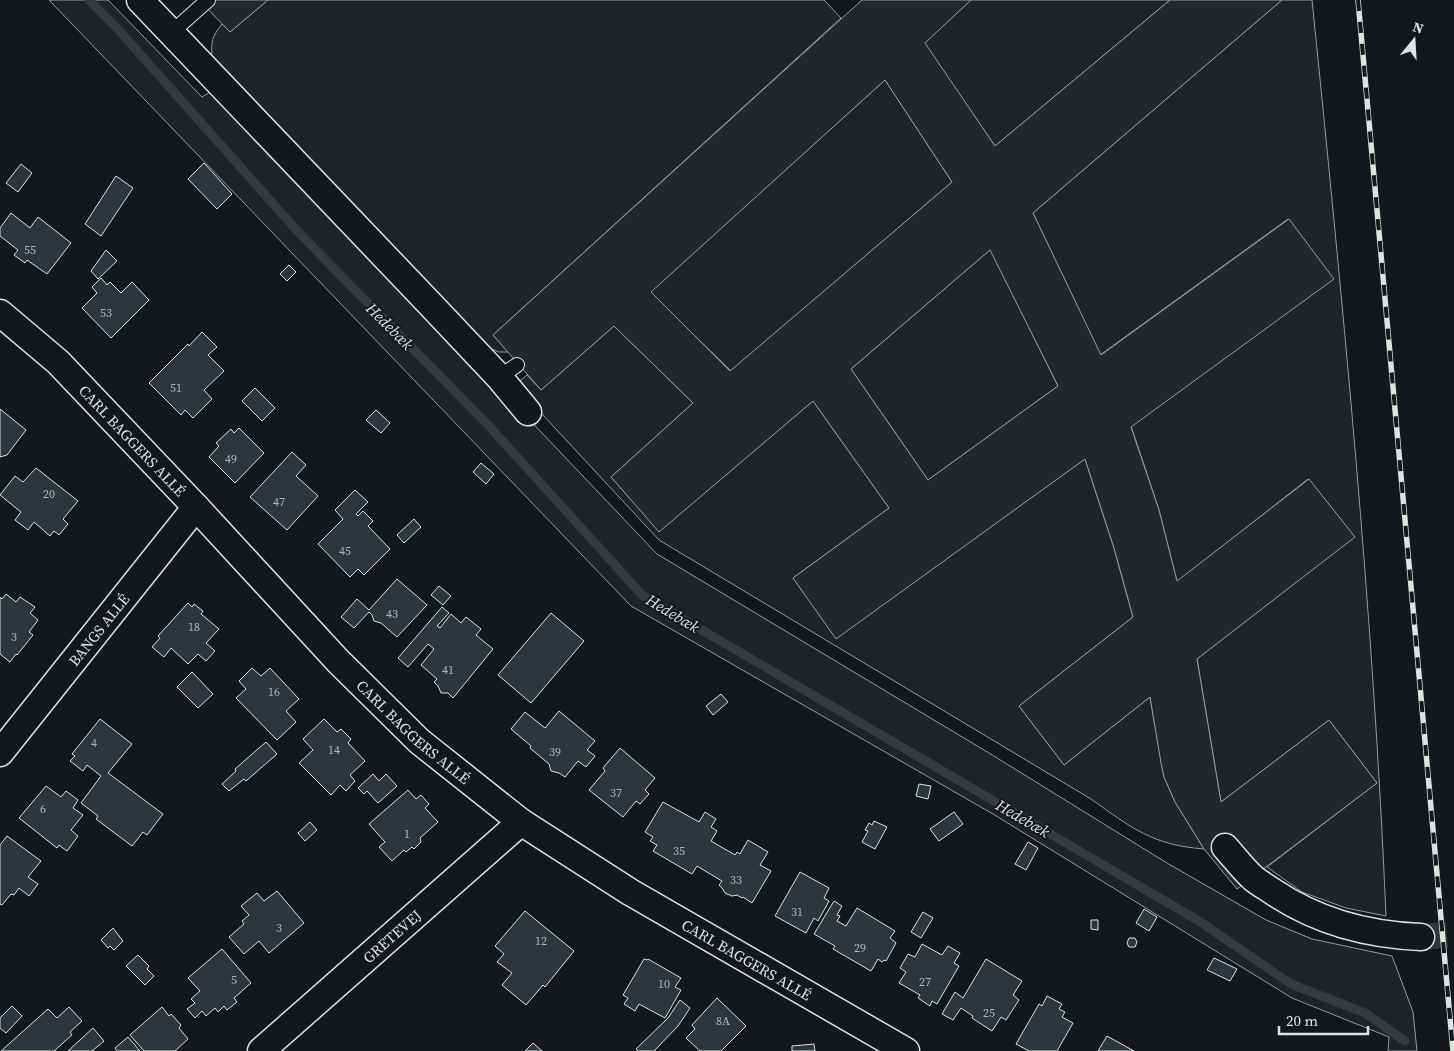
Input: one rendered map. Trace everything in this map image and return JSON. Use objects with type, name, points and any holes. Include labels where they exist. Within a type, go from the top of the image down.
[{"type":"street","points":[[140,0],[508,371],[528,412]]},
{"type":"street","name":"CARL BAGGERS ALLÉ","points":[[0,313],[58,362],[196,507],[338,661],[419,741],[521,822],[630,892],[906,1051]]},
{"type":"street","name":"BANGS ALLÉ","points":[[0,754],[196,507]]},
{"type":"street","name":"GRETEVEJ","points":[[261,1051],[521,822]]},
{"type":"street","points":[[1225,847],[1254,879],[1285,900],[1320,917],[1356,929],[1421,937]]},
{"type":"lane","points":[[171,32],[208,0]]},
{"type":"shaded area","points":[[49,0],[108,0],[202,97],[215,89],[657,554],[989,753],[1167,863],[1266,920],[1312,939],[1392,956],[1413,1012],[1417,1051],[1388,1051],[1389,1037],[1292,998],[993,814],[631,606]]},
{"type":"shaded area","points":[[199,0],[268,0],[230,32]]},
{"type":"shaded area","points":[[268,0],[824,0],[841,18],[493,335],[508,352],[499,352],[489,348],[212,57],[213,39],[222,24],[230,32]]},
{"type":"shaded area","points":[[862,0],[971,0],[925,43],[995,146],[1170,0],[1282,0],[1033,213],[1101,355],[1289,219],[1334,279],[1131,427],[1159,510],[1177,581],[1309,479],[1355,537],[1197,659],[1221,802],[1329,720],[1377,783],[1237,889],[1204,849],[1175,802],[1164,777],[1150,697],[1064,765],[1019,706],[1133,617],[1114,548],[1085,459],[836,639],[793,578],[889,508],[813,401],[659,532],[611,477],[693,403],[614,326],[541,390],[493,335]],"holes":[[[885,80],[952,182],[730,371],[651,292]],[[990,250],[1058,386],[928,480],[851,369]]]},
{"type":"shaded area","points":[[971,0],[1170,0],[995,146],[924,43]]},
{"type":"shaded area","points":[[1282,0],[1312,0],[1356,458],[1373,687],[1386,916],[1346,908],[1302,892],[1267,867],[1377,783],[1329,720],[1221,802],[1197,659],[1354,537],[1308,479],[1177,582],[1159,510],[1131,426],[1333,279],[1288,219],[1100,355],[1033,213]]},
{"type":"shaded area","points":[[885,80],[952,182],[731,371],[650,292]]},
{"type":"shaded area","points":[[991,249],[1058,386],[928,480],[851,369]]},
{"type":"shaded area","points":[[614,326],[693,403],[611,477],[659,531],[813,401],[889,508],[793,578],[836,638],[1085,459],[1114,548],[1133,617],[1019,706],[1064,765],[1150,697],[1164,777],[1175,802],[1204,849],[1170,844],[1131,827],[1091,799],[659,540],[515,385],[527,375],[541,390]]},
{"type":"building","points":[[204,163],[232,194],[217,209],[188,179]]},
{"type":"building","points":[[21,164],[32,173],[18,192],[6,183]]},
{"type":"building","points":[[116,176],[133,188],[101,236],[85,224]]},
{"type":"building","points":[[11,213],[30,228],[38,217],[71,243],[47,274],[27,260],[25,263],[14,255],[18,250],[0,236],[0,228]]},
{"type":"building","points":[[106,250],[117,261],[98,279],[91,271]]},
{"type":"building","points":[[289,265],[296,272],[287,281],[280,274]]},
{"type":"building","points":[[101,278],[107,285],[110,282],[121,293],[132,282],[149,300],[111,338],[82,308],[97,293],[92,287]]},
{"type":"building","points":[[202,332],[217,347],[208,355],[224,371],[204,390],[212,399],[193,418],[185,410],[181,415],[149,383]]},
{"type":"building","points":[[255,388],[275,408],[262,421],[242,401]]},
{"type":"building","points":[[0,409],[26,430],[7,455],[0,457]]},
{"type":"building","points":[[376,410],[390,423],[381,433],[366,420]]},
{"type":"building","points":[[239,428],[264,453],[235,483],[209,457],[219,446],[216,443],[231,429],[234,433]]},
{"type":"building","points":[[292,452],[306,465],[296,476],[318,496],[287,530],[250,497]]},
{"type":"building","points":[[481,463],[494,474],[486,484],[473,472]]},
{"type":"building","points":[[36,468],[78,501],[63,519],[68,524],[59,535],[54,531],[50,536],[34,522],[28,530],[15,520],[21,512],[0,495],[15,476],[23,482]]},
{"type":"building","points":[[355,490],[368,502],[356,514],[358,516],[363,511],[373,521],[368,526],[390,549],[364,575],[358,569],[350,577],[318,544],[343,519],[335,510]]},
{"type":"building","points":[[414,519],[421,527],[404,543],[397,535]]},
{"type":"building","points":[[397,579],[427,605],[397,637],[381,623],[374,621],[369,612],[354,628],[341,617],[357,599],[369,610]]},
{"type":"building","points":[[439,586],[451,596],[443,605],[431,595]]},
{"type":"building","points":[[6,594],[16,602],[20,597],[35,607],[30,613],[38,620],[29,632],[33,635],[10,662],[0,654],[0,597],[2,599]]},
{"type":"building","points":[[188,603],[192,607],[194,604],[203,611],[201,614],[219,629],[206,643],[215,651],[206,661],[198,654],[188,664],[171,648],[164,657],[152,647],[160,638],[158,636]]},
{"type":"building","points":[[442,607],[449,613],[437,626],[440,628],[451,614],[461,623],[466,617],[481,629],[476,635],[493,649],[453,698],[448,693],[441,693],[434,682],[437,679],[421,665],[434,649],[428,644],[408,667],[398,658]]},
{"type":"building","points":[[551,613],[584,641],[531,703],[498,675]]},
{"type":"building","points":[[252,668],[261,676],[270,668],[299,699],[286,711],[296,722],[277,740],[236,698],[246,689],[239,681]]},
{"type":"building","points":[[192,672],[213,694],[198,708],[177,687]]},
{"type":"building","points":[[721,694],[728,702],[713,715],[706,706]]},
{"type":"building","points":[[559,711],[595,741],[587,750],[595,756],[586,767],[578,761],[565,777],[551,771],[549,764],[511,729],[525,712],[545,728]]},
{"type":"building","points":[[100,719],[132,744],[108,773],[163,814],[147,835],[143,832],[132,846],[96,819],[98,816],[81,803],[101,776],[87,765],[83,771],[70,761],[75,756],[72,754]]},
{"type":"building","points":[[324,719],[337,732],[341,729],[351,739],[348,743],[365,761],[350,775],[355,781],[346,791],[340,785],[331,795],[299,763],[313,750],[303,739]]},
{"type":"building","points":[[266,742],[277,754],[246,781],[244,779],[229,791],[222,784],[236,771],[235,769]]},
{"type":"building","points":[[620,748],[655,778],[645,790],[649,794],[640,804],[636,801],[623,817],[589,790],[605,771],[603,768]]},
{"type":"building","points":[[373,774],[379,781],[386,774],[397,786],[378,803],[367,791],[364,794],[358,788]]},
{"type":"building","points":[[919,784],[931,786],[928,799],[916,796]]},
{"type":"building","points":[[46,786],[61,797],[66,791],[78,800],[73,808],[83,815],[71,830],[78,836],[67,851],[59,845],[57,848],[19,818]]},
{"type":"building","points":[[408,790],[416,799],[421,795],[429,804],[425,808],[438,822],[420,838],[421,842],[414,849],[412,847],[406,852],[404,850],[392,861],[379,847],[385,842],[369,824]]},
{"type":"building","points":[[663,802],[699,822],[705,812],[716,819],[711,827],[717,831],[711,841],[735,855],[737,852],[740,854],[748,840],[768,852],[760,865],[771,871],[752,903],[743,897],[725,893],[719,885],[722,881],[697,866],[692,874],[653,851],[657,845],[650,841],[653,837],[645,832]]},
{"type":"building","points":[[954,812],[963,824],[939,841],[930,829]]},
{"type":"building","points":[[874,821],[887,827],[875,849],[862,842],[868,831],[865,830],[869,823],[872,825]]},
{"type":"building","points":[[310,822],[317,830],[305,841],[298,833]]},
{"type":"building","points":[[7,836],[41,861],[28,877],[38,884],[29,896],[19,888],[2,905],[0,904],[0,845]]},
{"type":"building","points":[[1028,842],[1038,848],[1026,870],[1015,864]]},
{"type":"building","points":[[800,872],[829,888],[824,898],[829,901],[818,921],[814,918],[806,933],[775,916]]},
{"type":"building","points":[[277,891],[304,923],[269,953],[259,941],[244,954],[229,937],[244,924],[242,921],[249,915],[241,906],[257,893],[264,901]]},
{"type":"building","points":[[834,901],[842,906],[837,915],[840,916],[837,921],[846,926],[857,908],[895,931],[890,938],[896,943],[886,961],[882,962],[878,959],[871,971],[833,949],[835,946],[814,934]]},
{"type":"building","points":[[1144,909],[1157,917],[1149,931],[1136,923]]},
{"type":"building","points":[[525,911],[574,951],[545,987],[543,985],[526,1005],[502,985],[512,973],[497,962],[504,954],[495,946]]},
{"type":"building","points":[[923,912],[933,918],[921,938],[911,932]]},
{"type":"building","points":[[1091,920],[1098,920],[1098,930],[1091,929]]},
{"type":"building","points":[[113,928],[123,941],[114,950],[110,946],[108,948],[101,940]]},
{"type":"building","points":[[1129,938],[1135,938],[1137,942],[1135,947],[1129,947],[1127,943]]},
{"type":"building","points":[[922,944],[942,955],[948,946],[960,953],[954,963],[959,966],[937,1004],[932,1001],[930,1006],[918,998],[920,995],[899,983],[906,972],[900,968],[908,954],[915,957]]},
{"type":"building","points":[[222,949],[251,983],[234,998],[237,1002],[227,1010],[224,1006],[218,1012],[215,1008],[206,1016],[202,1011],[195,1018],[187,1009],[195,1003],[191,999],[200,991],[188,978]]},
{"type":"building","points":[[138,955],[149,966],[147,969],[154,976],[145,985],[126,966]]},
{"type":"building","points":[[1214,958],[1237,969],[1230,981],[1207,970]]},
{"type":"building","points":[[644,959],[648,959],[681,978],[675,987],[681,990],[665,1018],[639,1004],[635,1011],[624,1004],[628,998],[623,995]]},
{"type":"building","points":[[986,959],[1022,981],[1013,995],[1019,1000],[1006,1020],[1001,1017],[992,1031],[961,1008],[953,1020],[942,1014],[955,992],[963,998]]},
{"type":"building","points":[[1047,996],[1062,1004],[1059,1009],[1065,1012],[1062,1017],[1073,1023],[1057,1051],[1029,1051],[1016,1044],[1039,1004],[1042,1006]]},
{"type":"building","points":[[717,998],[746,1026],[721,1051],[700,1051],[686,1038],[695,1029],[692,1025]]},
{"type":"building","points":[[680,1000],[690,1008],[678,1026],[654,1051],[638,1051],[636,1049],[668,1018]]},
{"type":"building","points":[[12,1006],[22,1016],[6,1033],[0,1028],[0,1018]]},
{"type":"building","points":[[69,1007],[82,1021],[70,1032],[72,1035],[54,1051],[1,1051],[48,1009],[57,1018]]},
{"type":"building","points":[[162,1007],[169,1016],[171,1014],[181,1025],[179,1028],[188,1039],[175,1051],[144,1051],[130,1035]]},
{"type":"building","points":[[93,1028],[104,1041],[92,1051],[68,1051]]},
{"type":"building","points":[[1107,1036],[1134,1051],[1098,1051]]},
{"type":"building","points":[[128,1037],[140,1051],[117,1051],[115,1048]]},
{"type":"building","points":[[533,1043],[542,1051],[525,1051]]},
{"type":"building","points":[[814,1044],[815,1051],[792,1051],[792,1046]]},
{"type":"waterway","name":"Hedebæk","points":[[89,0],[116,27],[299,233],[489,426],[642,595],[1199,921],[1291,984],[1365,1013],[1405,1041]]},
{"type":"tunnel","points":[[1421,937],[1454,934]]},
{"type":"railway","points":[[1358,0],[1453,1051]]}]
